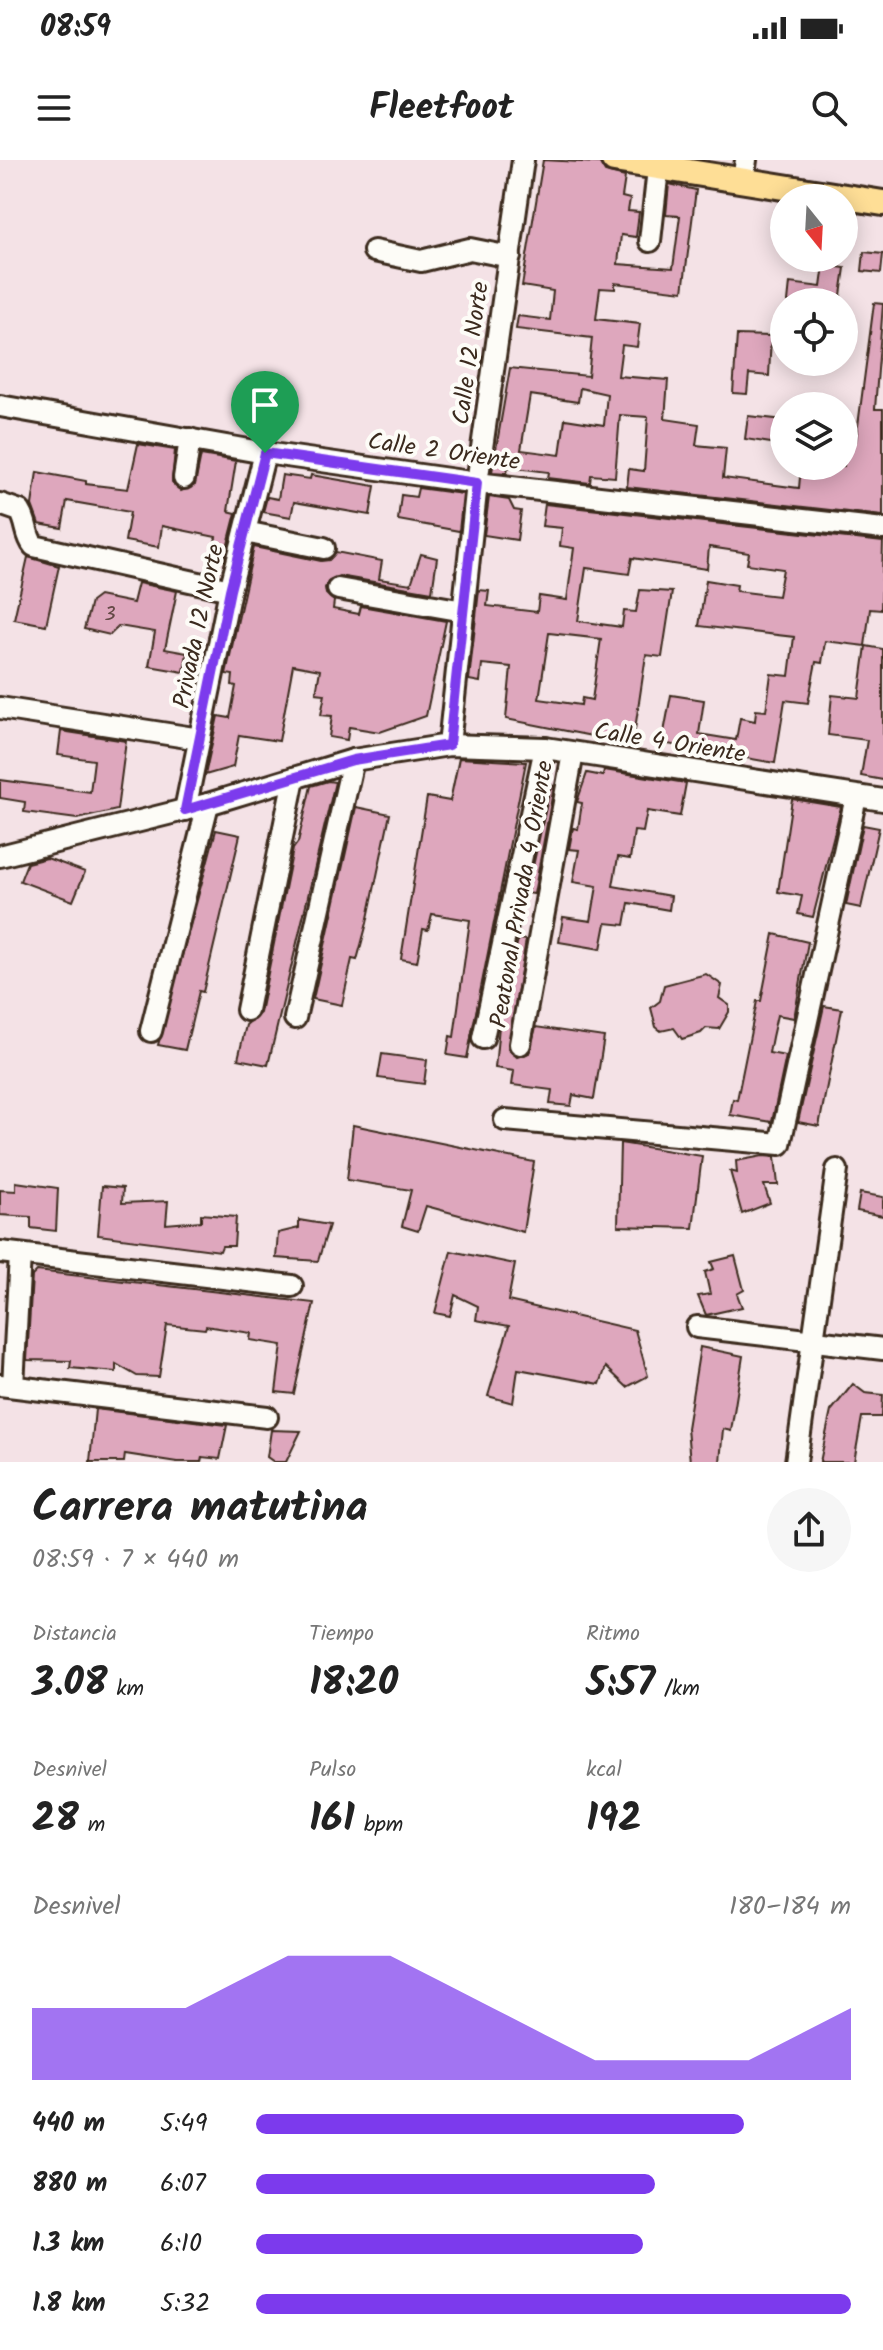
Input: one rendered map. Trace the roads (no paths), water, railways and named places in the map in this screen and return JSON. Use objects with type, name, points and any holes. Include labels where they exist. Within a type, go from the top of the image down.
[{"type":"main road","points":[[614,160],[744,171],[883,203]]},
{"type":"street","name":"Calle 12 Norte","points":[[449,745],[477,483],[523,160]]},
{"type":"street","points":[[650,241],[659,164]]},
{"type":"street","points":[[374,251],[421,261],[470,249],[510,257]]},
{"type":"street","name":"Calle 2 Oriente","points":[[0,406],[265,453],[477,483],[883,529]]},
{"type":"street","points":[[184,478],[190,439]]},
{"type":"street","name":"Privada 12 Norte","points":[[185,810],[230,590],[265,453]]},
{"type":"street","points":[[0,504],[20,511],[27,521],[28,539],[34,546],[230,590]]},
{"type":"street","points":[[245,532],[324,548]]},
{"type":"street","points":[[338,589],[464,611]]},
{"type":"street","points":[[0,708],[200,739]]},
{"type":"street","name":"Calle 4 Oriente","points":[[0,856],[208,804],[353,760],[449,745],[545,748],[883,800]]},
{"type":"street","points":[[483,1038],[545,748]]},
{"type":"street","name":"Peatonal Privada 4 Oriente","points":[[520,1044],[573,753]]},
{"type":"street","points":[[295,1018],[353,760]]},
{"type":"street","points":[[247,1010],[294,778]]},
{"type":"street","points":[[505,1120],[780,1144],[856,797]]},
{"type":"street","points":[[151,1031],[208,804]]},
{"type":"street","points":[[0,845],[21,851]]},
{"type":"street","points":[[796,1462],[837,1170]]},
{"type":"street","points":[[267,1417],[6,1386],[10,1254],[292,1286]]},
{"type":"street","points":[[697,1327],[883,1349]]}]
